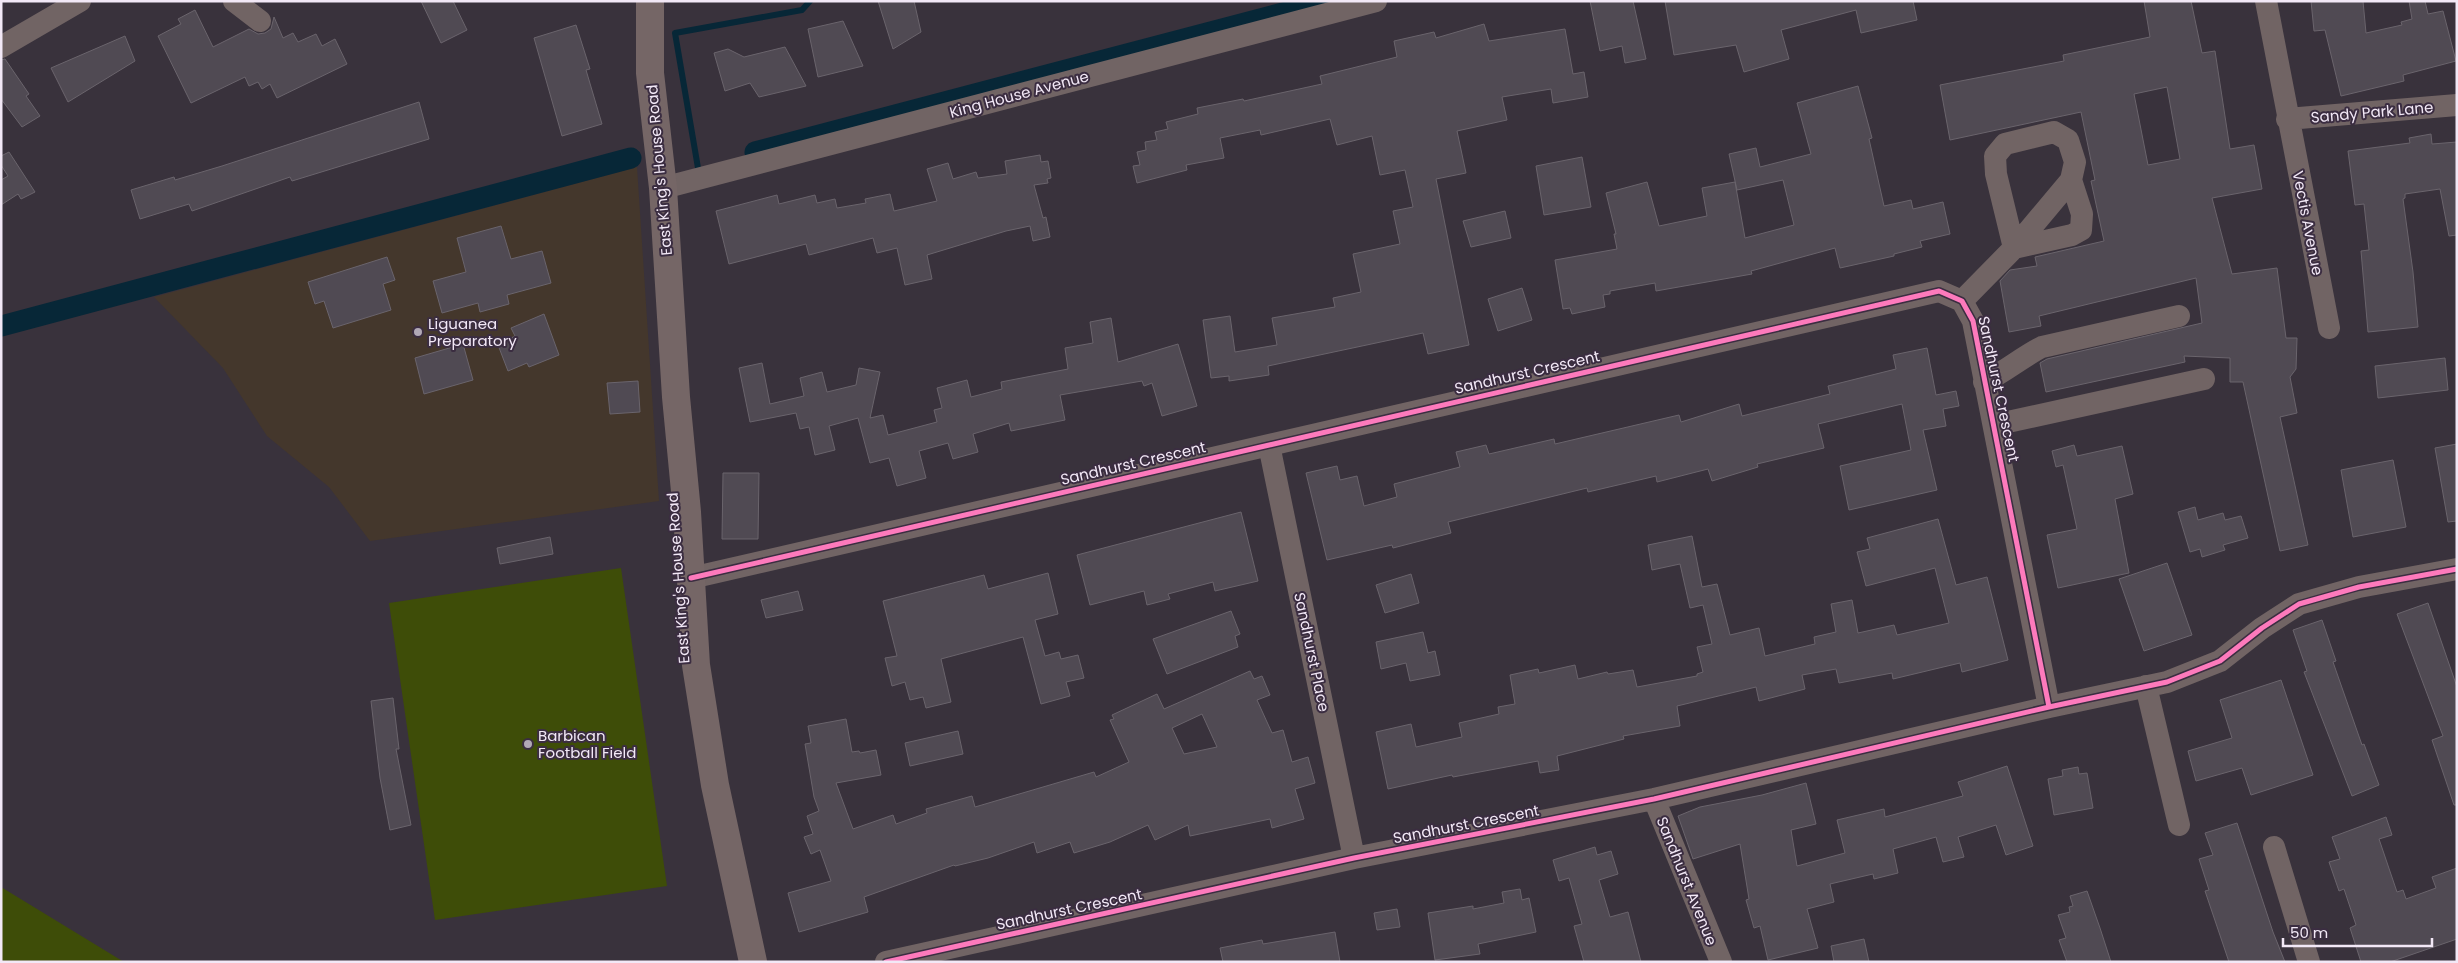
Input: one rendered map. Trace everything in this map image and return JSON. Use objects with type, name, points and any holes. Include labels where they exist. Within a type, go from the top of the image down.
[{"type":"main road","name":"East King's House Road","points":[[650,1],[650,73],[663,188],[676,397],[687,512],[696,665],[716,784],[754,962]]},
{"type":"street","points":[[1,47],[80,1]]},
{"type":"street","points":[[234,1],[260,21]]},
{"type":"street","name":"King House Avenue","points":[[663,188],[1376,1]]},
{"type":"street","points":[[2266,1],[2287,119]]},
{"type":"street","name":"Sandy Park Lane","points":[[2287,119],[2457,105]]},
{"type":"street","name":"Vectis Avenue","points":[[2287,119],[2329,328]]},
{"type":"street","points":[[1962,302],[2014,248],[2071,180],[2075,162],[2068,140],[2054,132],[2005,144],[1995,156],[1996,174],[2014,248]]},
{"type":"street","points":[[2014,248],[2072,235],[2081,230],[2082,214],[2071,180]]},
{"type":"street","name":"Sandhurst Crescent","points":[[691,578],[1939,291],[1952,295],[1962,302],[1973,321],[2049,707]]},
{"type":"street","points":[[1984,382],[1999,375],[2042,347],[2179,316]]},
{"type":"street","points":[[1994,425],[2204,379]]},
{"type":"street","name":"Sandhurst Place","points":[[1269,445],[1354,858]]},
{"type":"street","name":"Sandhurst Crescent","points":[[886,962],[1354,858],[1654,800],[2049,707],[2166,682],[2220,660],[2262,628],[2299,604],[2359,587],[2457,569]]},
{"type":"street","points":[[2146,686],[2179,825]]},
{"type":"street","name":"Sandhurst Avenue","points":[[1654,800],[1720,962]]},
{"type":"street","points":[[2274,847],[2309,962]]},
{"type":"shaded area","name":"Liguanea Preparatory","points":[[637,167],[659,501],[370,541],[329,487],[267,436],[223,368],[154,297]]},
{"type":"green space","name":"Barbican Football Field","points":[[621,568],[667,886],[435,920],[389,603]]},
{"type":"green space","points":[[1,887],[124,962],[1,962]]},
{"type":"building","points":[[421,1],[453,1],[467,30],[441,43]]},
{"type":"building","points":[[878,1],[914,1],[921,32],[893,49]]},
{"type":"building","points":[[1590,1],[1633,1],[1646,59],[1625,63],[1622,46],[1600,51]]},
{"type":"building","points":[[1665,1],[1913,1],[1917,20],[1861,33],[1856,10],[1781,30],[1789,59],[1744,72],[1736,45],[1674,55]]},
{"type":"building","points":[[2144,1],[2191,1],[2202,53],[2215,51],[2230,149],[2254,145],[2262,189],[2212,198],[2232,274],[2277,268],[2286,338],[2297,338],[2296,369],[2290,377],[2297,413],[2280,417],[2308,545],[2280,551],[2243,382],[2230,382],[2230,358],[2184,356],[2185,362],[2046,392],[2040,363],[2047,359],[2202,323],[2196,278],[2039,316],[2041,326],[2009,332],[2000,281],[2010,270],[2037,266],[2035,257],[2104,241],[2091,181],[2095,180],[2081,112],[1950,140],[1940,85],[2064,61],[2063,55],[2150,37]],"holes":[[[2167,87],[2180,159],[2148,165],[2134,94]]]},
{"type":"building","points":[[2311,1],[2363,1],[2366,33],[2402,25],[2401,22],[2412,19],[2409,1],[2425,1],[2428,14],[2443,11],[2456,61],[2403,75],[2404,81],[2341,96],[2325,30],[2314,31]]},
{"type":"building","points":[[195,10],[213,47],[249,29],[258,34],[265,33],[271,29],[274,17],[283,38],[293,33],[298,42],[316,34],[322,46],[335,39],[347,64],[277,98],[270,84],[262,89],[258,82],[249,86],[245,77],[191,103],[158,36],[181,24],[178,19]]},
{"type":"building","points":[[843,21],[863,66],[818,77],[808,29]]},
{"type":"building","points":[[1484,24],[1489,41],[1565,29],[1573,74],[1584,72],[1588,97],[1553,103],[1551,89],[1502,97],[1507,120],[1457,131],[1466,173],[1436,179],[1469,345],[1428,354],[1423,333],[1268,366],[1269,375],[1229,381],[1229,376],[1211,378],[1203,320],[1230,316],[1235,352],[1277,345],[1272,318],[1335,307],[1333,298],[1361,292],[1353,254],[1400,244],[1393,211],[1413,207],[1405,170],[1380,175],[1372,136],[1337,145],[1330,119],[1261,135],[1260,130],[1220,138],[1224,158],[1186,165],[1187,170],[1137,183],[1133,166],[1140,165],[1137,152],[1146,150],[1145,142],[1157,140],[1155,132],[1168,129],[1166,122],[1198,114],[1197,108],[1243,99],[1244,101],[1322,84],[1320,76],[1397,57],[1394,41],[1434,32],[1436,38]]},
{"type":"building","points":[[576,25],[590,69],[586,70],[602,124],[562,136],[534,38]]},
{"type":"building","points":[[125,36],[135,61],[68,102],[51,68]]},
{"type":"building","points":[[785,47],[806,86],[759,97],[750,83],[725,91],[714,53],[728,49],[744,57]]},
{"type":"building","points":[[5,59],[29,94],[26,96],[40,116],[22,127],[1,99],[1,60]]},
{"type":"building","points":[[1858,86],[1872,138],[1869,139],[1884,206],[1911,200],[1913,209],[1943,202],[1950,234],[1920,241],[1922,247],[1894,254],[1894,256],[1840,268],[1835,248],[1751,271],[1752,274],[1656,291],[1655,283],[1610,291],[1610,294],[1603,295],[1605,307],[1572,314],[1570,308],[1563,309],[1555,260],[1617,249],[1614,234],[1616,234],[1606,193],[1647,182],[1659,226],[1707,216],[1702,188],[1735,182],[1745,238],[1794,225],[1783,180],[1737,190],[1729,154],[1756,148],[1760,167],[1811,154],[1797,103]]},
{"type":"building","points":[[419,102],[429,139],[292,181],[290,177],[192,211],[189,204],[140,219],[131,190],[174,177],[175,180],[222,166]]},
{"type":"building","points":[[2431,134],[2432,144],[2457,142],[2457,235],[2449,236],[2440,189],[2405,194],[2403,199],[2418,327],[2368,332],[2361,251],[2369,250],[2364,204],[2355,205],[2348,151],[2410,143],[2409,138]]},
{"type":"building","points":[[9,152],[35,192],[21,199],[18,194],[1,205],[1,180],[8,176],[1,165],[1,156]]},
{"type":"building","points":[[1040,155],[1041,162],[1048,161],[1051,178],[1047,179],[1048,183],[1034,185],[1043,218],[1046,217],[1050,237],[1033,241],[1030,226],[1006,231],[927,255],[932,279],[905,285],[897,248],[877,253],[873,238],[809,255],[806,244],[729,264],[716,211],[777,195],[779,204],[815,195],[817,203],[835,199],[837,208],[866,203],[865,199],[890,194],[894,211],[937,201],[927,169],[948,163],[953,179],[976,172],[978,178],[1007,174],[1005,161]]},
{"type":"building","points":[[1582,157],[1591,207],[1544,215],[1536,166]]},
{"type":"building","points":[[1505,211],[1511,238],[1471,247],[1463,221]]},
{"type":"building","points":[[501,226],[511,259],[542,251],[551,283],[507,295],[509,304],[480,312],[478,303],[442,313],[433,281],[466,272],[457,238]]},
{"type":"building","points":[[387,257],[395,280],[383,284],[391,310],[333,328],[324,301],[315,304],[308,282]]},
{"type":"building","points":[[1522,288],[1532,320],[1498,331],[1488,299]]},
{"type":"building","points":[[544,314],[559,355],[529,367],[527,363],[508,371],[498,345],[515,336],[511,328]]},
{"type":"building","points":[[1111,318],[1118,362],[1178,344],[1197,406],[1162,416],[1152,383],[1144,386],[1142,381],[1060,395],[1065,420],[1011,431],[1009,423],[973,434],[978,452],[953,459],[948,443],[919,451],[926,478],[897,486],[889,458],[870,463],[858,418],[829,426],[835,450],[815,455],[809,427],[800,429],[796,413],[750,422],[739,368],[762,363],[770,404],[804,396],[800,378],[822,372],[827,392],[856,385],[859,368],[880,372],[870,418],[883,415],[888,435],[937,422],[934,410],[942,408],[937,388],[967,380],[971,397],[1002,389],[1001,382],[1068,369],[1065,348],[1093,343],[1090,322]]},
{"type":"building","points":[[463,344],[473,380],[424,394],[415,358]]},
{"type":"building","points":[[1927,348],[1936,395],[1956,391],[1959,406],[1943,409],[1946,426],[1923,430],[1937,490],[1849,510],[1840,466],[1911,450],[1902,404],[1818,424],[1824,448],[1757,464],[1758,467],[1712,481],[1708,469],[1657,482],[1656,476],[1588,492],[1587,488],[1448,522],[1451,533],[1393,548],[1392,545],[1327,560],[1306,473],[1337,466],[1340,480],[1357,476],[1364,506],[1397,497],[1394,484],[1460,467],[1456,452],[1486,445],[1489,454],[1554,439],[1555,444],[1679,415],[1681,422],[1739,404],[1742,416],[1830,394],[1828,386],[1896,369],[1893,355]]},
{"type":"building","points":[[2445,358],[2448,390],[2378,398],[2375,366]]},
{"type":"building","points":[[638,381],[640,412],[610,414],[607,383]]},
{"type":"building","points":[[2457,444],[2457,521],[2448,522],[2435,448]]},
{"type":"building","points":[[2074,445],[2077,456],[2122,446],[2133,494],[2115,499],[2129,573],[2058,588],[2047,535],[2077,529],[2063,465],[2056,467],[2052,451]]},
{"type":"building","points":[[2393,460],[2406,527],[2353,537],[2341,470]]},
{"type":"building","points":[[723,473],[759,473],[758,539],[722,539]]},
{"type":"building","points":[[2195,507],[2198,520],[2223,513],[2225,520],[2241,516],[2248,538],[2223,545],[2225,550],[2202,557],[2200,549],[2190,552],[2178,512]]},
{"type":"building","points":[[1241,512],[1258,581],[1215,591],[1213,582],[1168,594],[1170,599],[1147,605],[1144,591],[1090,605],[1077,555]]},
{"type":"building","points":[[1938,519],[1956,585],[1987,577],[2008,660],[1962,672],[1960,663],[1893,679],[1892,673],[1839,683],[1836,669],[1802,675],[1805,689],[1759,701],[1756,687],[1677,706],[1680,726],[1623,736],[1624,739],[1557,756],[1559,770],[1540,773],[1538,761],[1453,777],[1452,775],[1388,789],[1376,732],[1411,724],[1416,747],[1462,737],[1459,723],[1499,714],[1498,707],[1515,704],[1510,675],[1538,669],[1539,673],[1575,665],[1578,679],[1607,672],[1608,674],[1633,670],[1637,687],[1697,676],[1697,674],[1703,672],[1697,647],[1712,644],[1703,605],[1690,608],[1680,564],[1652,570],[1648,545],[1692,536],[1702,587],[1717,584],[1730,635],[1759,628],[1765,656],[1815,644],[1814,637],[1836,632],[1831,604],[1852,600],[1858,633],[1894,625],[1897,635],[1949,623],[1935,568],[1866,586],[1857,552],[1870,549],[1867,538]]},
{"type":"building","points":[[550,537],[553,554],[500,564],[497,548]]},
{"type":"building","points":[[2167,563],[2192,635],[2144,651],[2119,579]]},
{"type":"building","points":[[1048,573],[1058,614],[1035,620],[1045,656],[1059,652],[1061,659],[1078,655],[1084,678],[1066,682],[1070,696],[1041,704],[1023,637],[941,659],[951,702],[926,708],[923,697],[910,700],[905,682],[892,686],[885,658],[897,656],[883,601],[984,575],[988,589]]},
{"type":"building","points":[[1411,574],[1419,603],[1385,613],[1376,585]]},
{"type":"building","points":[[798,591],[803,610],[766,618],[761,600]]},
{"type":"building","points":[[2428,603],[2457,687],[2457,805],[2454,805],[2432,740],[2443,736],[2397,614]]},
{"type":"building","points":[[1231,611],[1240,634],[1235,636],[1238,647],[1167,674],[1153,639]]},
{"type":"building","points":[[2322,620],[2336,661],[2333,662],[2362,745],[2364,744],[2379,785],[2352,796],[2304,672],[2307,671],[2293,630]]},
{"type":"building","points":[[1423,632],[1428,653],[1435,651],[1440,675],[1410,681],[1406,663],[1381,669],[1376,642]]},
{"type":"building","points":[[1250,671],[1254,679],[1262,676],[1270,695],[1257,700],[1272,733],[1283,730],[1292,762],[1308,757],[1315,783],[1295,789],[1304,819],[1272,828],[1270,819],[1190,836],[1188,825],[1155,840],[1148,825],[1110,842],[1074,853],[1070,842],[1037,853],[1034,842],[988,858],[954,865],[864,897],[868,912],[799,932],[788,893],[831,881],[820,850],[811,854],[804,837],[813,834],[807,816],[819,811],[814,797],[805,744],[811,743],[808,726],[846,719],[852,752],[859,751],[860,753],[876,750],[881,775],[836,783],[853,829],[893,815],[896,824],[927,813],[926,809],[972,796],[975,807],[1094,772],[1096,777],[1129,762],[1110,720],[1114,719],[1112,715],[1157,694],[1164,709]],"holes":[[[1202,714],[1217,747],[1184,754],[1172,728]]]},
{"type":"building","points":[[2281,680],[2313,775],[2251,795],[2242,768],[2196,781],[2188,751],[2232,738],[2220,700]]},
{"type":"building","points":[[393,698],[399,749],[396,749],[411,825],[390,830],[380,778],[371,701]]},
{"type":"building","points":[[958,731],[963,754],[910,766],[905,743]]},
{"type":"building","points":[[2007,766],[2033,846],[2006,855],[1996,825],[1958,837],[1964,857],[1943,862],[1936,837],[1893,849],[1898,873],[1874,879],[1873,874],[1830,884],[1834,902],[1807,909],[1818,948],[1768,960],[1760,926],[1754,928],[1746,900],[1749,899],[1740,844],[1693,859],[1678,816],[1700,807],[1762,795],[1806,783],[1816,824],[1791,830],[1797,866],[1845,853],[1837,820],[1884,809],[1885,817],[1963,796],[1958,782]]},
{"type":"building","points":[[2078,767],[2079,774],[2087,773],[2093,808],[2054,815],[2048,779],[2063,776],[2062,770]]},
{"type":"building","points":[[2386,817],[2392,835],[2379,839],[2397,892],[2403,890],[2406,899],[2436,888],[2432,877],[2457,868],[2457,939],[2390,962],[2361,962],[2350,928],[2356,925],[2344,889],[2339,891],[2329,862],[2340,859],[2332,837]]},
{"type":"building","points":[[2237,823],[2273,932],[2285,962],[2229,962],[2205,891],[2209,890],[2199,859],[2213,855],[2205,833]]},
{"type":"building","points":[[1595,847],[1597,855],[1611,851],[1618,874],[1599,880],[1610,917],[1628,912],[1641,962],[1584,962],[1574,926],[1582,924],[1569,878],[1559,881],[1553,860]]},
{"type":"building","points":[[1520,889],[1522,900],[1529,898],[1536,932],[1478,944],[1480,954],[1435,960],[1428,913],[1473,906],[1473,909],[1504,903],[1502,892]]},
{"type":"building","points":[[2087,891],[2111,962],[2067,962],[2059,940],[2066,938],[2058,915],[2070,912],[2069,907],[2073,906],[2070,896]]},
{"type":"building","points":[[1397,909],[1400,927],[1377,930],[1374,913]]},
{"type":"building","points":[[1335,932],[1340,962],[1223,962],[1220,948],[1262,940],[1263,944]]},
{"type":"building","points":[[1864,939],[1869,962],[1834,962],[1831,946]]},
{"type":"waterway","points":[[698,168],[675,33],[802,10],[810,1]]},
{"type":"waterway","points":[[755,152],[1328,1]]},
{"type":"waterway","points":[[1,326],[631,158]]},
{"type":"cycle path","points":[[691,578],[1939,291],[1962,301],[1973,321],[2049,707]]},
{"type":"cycle path","points":[[886,962],[1354,858],[1654,799],[2049,707],[2167,682],[2220,661],[2262,628],[2299,604],[2359,587],[2457,569]]},
{"type":"place","name":"Liguanea Preparatory","points":[[418,332]]},
{"type":"place","name":"Barbican Football Field","points":[[528,744]]}]
